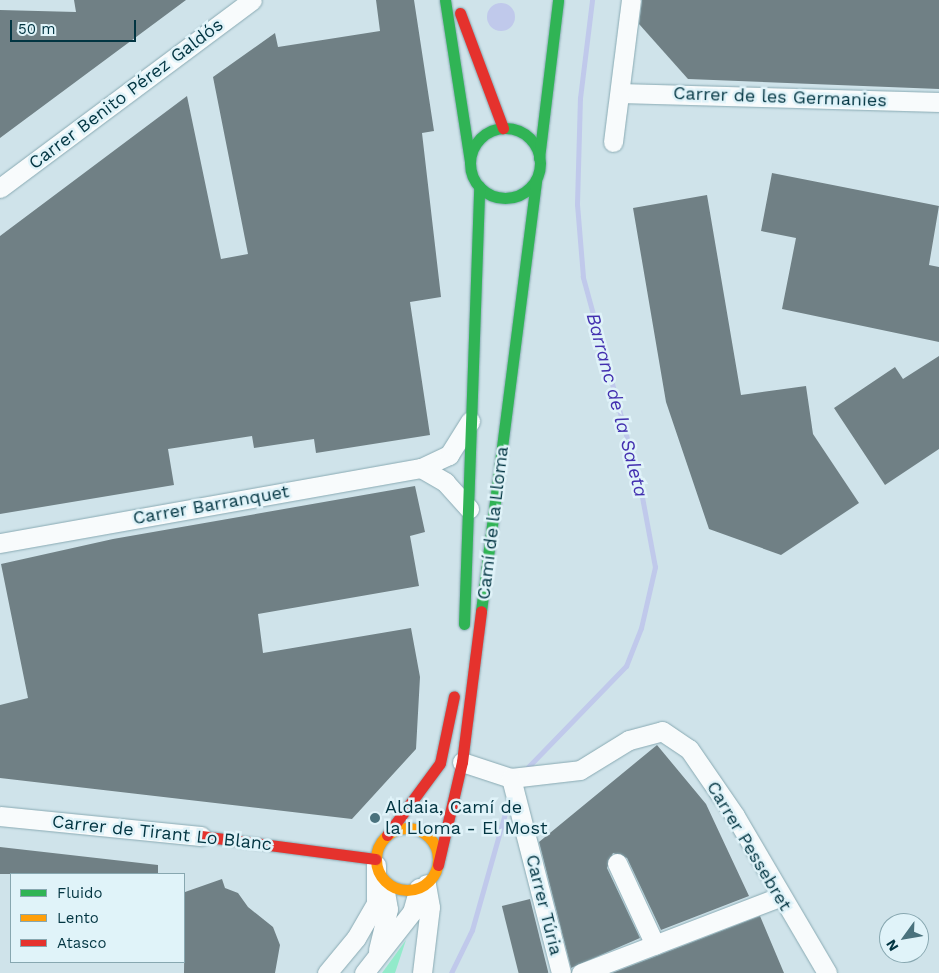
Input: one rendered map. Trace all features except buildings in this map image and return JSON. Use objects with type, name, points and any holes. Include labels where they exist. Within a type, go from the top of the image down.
[{"type":"street","name":"Carrer Benito Pérez Galdós","points":[[0,188],[252,0]]},
{"type":"street","points":[[445,0],[470,162],[479,186],[493,195],[510,198],[520,194],[536,179],[558,0]]},
{"type":"street","points":[[456,0],[503,128]]},
{"type":"street","points":[[614,142],[630,0]]},
{"type":"street","points":[[517,130],[534,112],[556,14]]},
{"type":"street","name":"Carrer de les Germanies","points":[[620,93],[939,102]]},
{"type":"street","points":[[470,162],[484,135],[503,128],[517,130],[532,141],[540,158]]},
{"type":"street","name":"Camí de la Lloma","points":[[438,865],[447,841],[462,762],[536,179]]},
{"type":"street","name":"Camí de la Lloma","points":[[462,636],[469,508],[479,186]]},
{"type":"street","name":"Carrer Barranquet","points":[[0,543],[421,468],[449,455],[472,416]]},
{"type":"street","points":[[421,468],[445,482],[469,508]]},
{"type":"street","points":[[326,973],[356,938],[376,904],[378,868],[383,839],[440,763],[456,681]]},
{"type":"street","name":"Carrer Pessebret","points":[[462,762],[512,778],[580,770],[629,740],[662,731],[689,749],[735,816],[779,897],[827,973]]},
{"type":"street","name":"Carrer Túria","points":[[512,778],[561,973]]},
{"type":"street","name":"Carrer de Tirant Lo Blanc","points":[[3,818],[201,836],[325,851],[378,868]]},
{"type":"street","points":[[364,973],[412,912],[422,886],[438,865],[435,846],[422,832],[404,828],[383,839]]},
{"type":"street","name":"Carrer de Tirant Lo Blanc","points":[[325,851],[383,839]]},
{"type":"street","points":[[617,863],[655,945]]},
{"type":"street","points":[[378,868],[396,889],[422,886]]},
{"type":"street","points":[[376,956],[388,909],[378,868]]},
{"type":"street","points":[[422,886],[430,906],[422,973]]},
{"type":"street","points":[[581,973],[779,897]]},
{"type":"green space","points":[[406,940],[395,973],[382,973]]},
{"type":"water","points":[[501,3],[511,7],[515,17],[511,27],[501,31],[491,27],[487,17],[491,7]]},
{"type":"waterway","name":"Barranc de la Saleta","points":[[528,767],[626,666],[641,628],[655,567],[640,486],[583,277],[577,204],[580,98],[592,0]]},
{"type":"waterway","name":"Barranc de la Saleta","points":[[451,973],[472,930],[509,799]]},
{"type":"traffic: fast","points":[[445,0],[470,161]]},
{"type":"traffic: fast","points":[[539,158],[558,0]]},
{"type":"traffic: fast","points":[[505,128],[524,134],[534,144],[540,163],[534,182],[524,192],[505,198],[486,192],[476,182],[470,163],[476,144],[486,134],[505,128]]},
{"type":"traffic: fast","points":[[481,611],[536,179]]},
{"type":"traffic: fast","points":[[464,624],[479,186]]},
{"type":"traffic: slow","points":[[401,828],[413,828],[429,837],[436,847],[438,859],[436,871],[429,881],[413,890],[401,890],[390,885],[381,876],[376,865],[376,853],[381,842],[390,833],[401,828]]},
{"type":"traffic: jam","points":[[460,13],[503,128]]},
{"type":"traffic: jam","points":[[438,865],[462,762],[481,611]]},
{"type":"traffic: jam","points":[[387,835],[440,763],[454,696]]},
{"type":"traffic: jam","points":[[201,836],[375,859]]},
{"type":"place","name":"Aldaia, Camí de la Lloma - El Most","points":[[375,818]]}]
